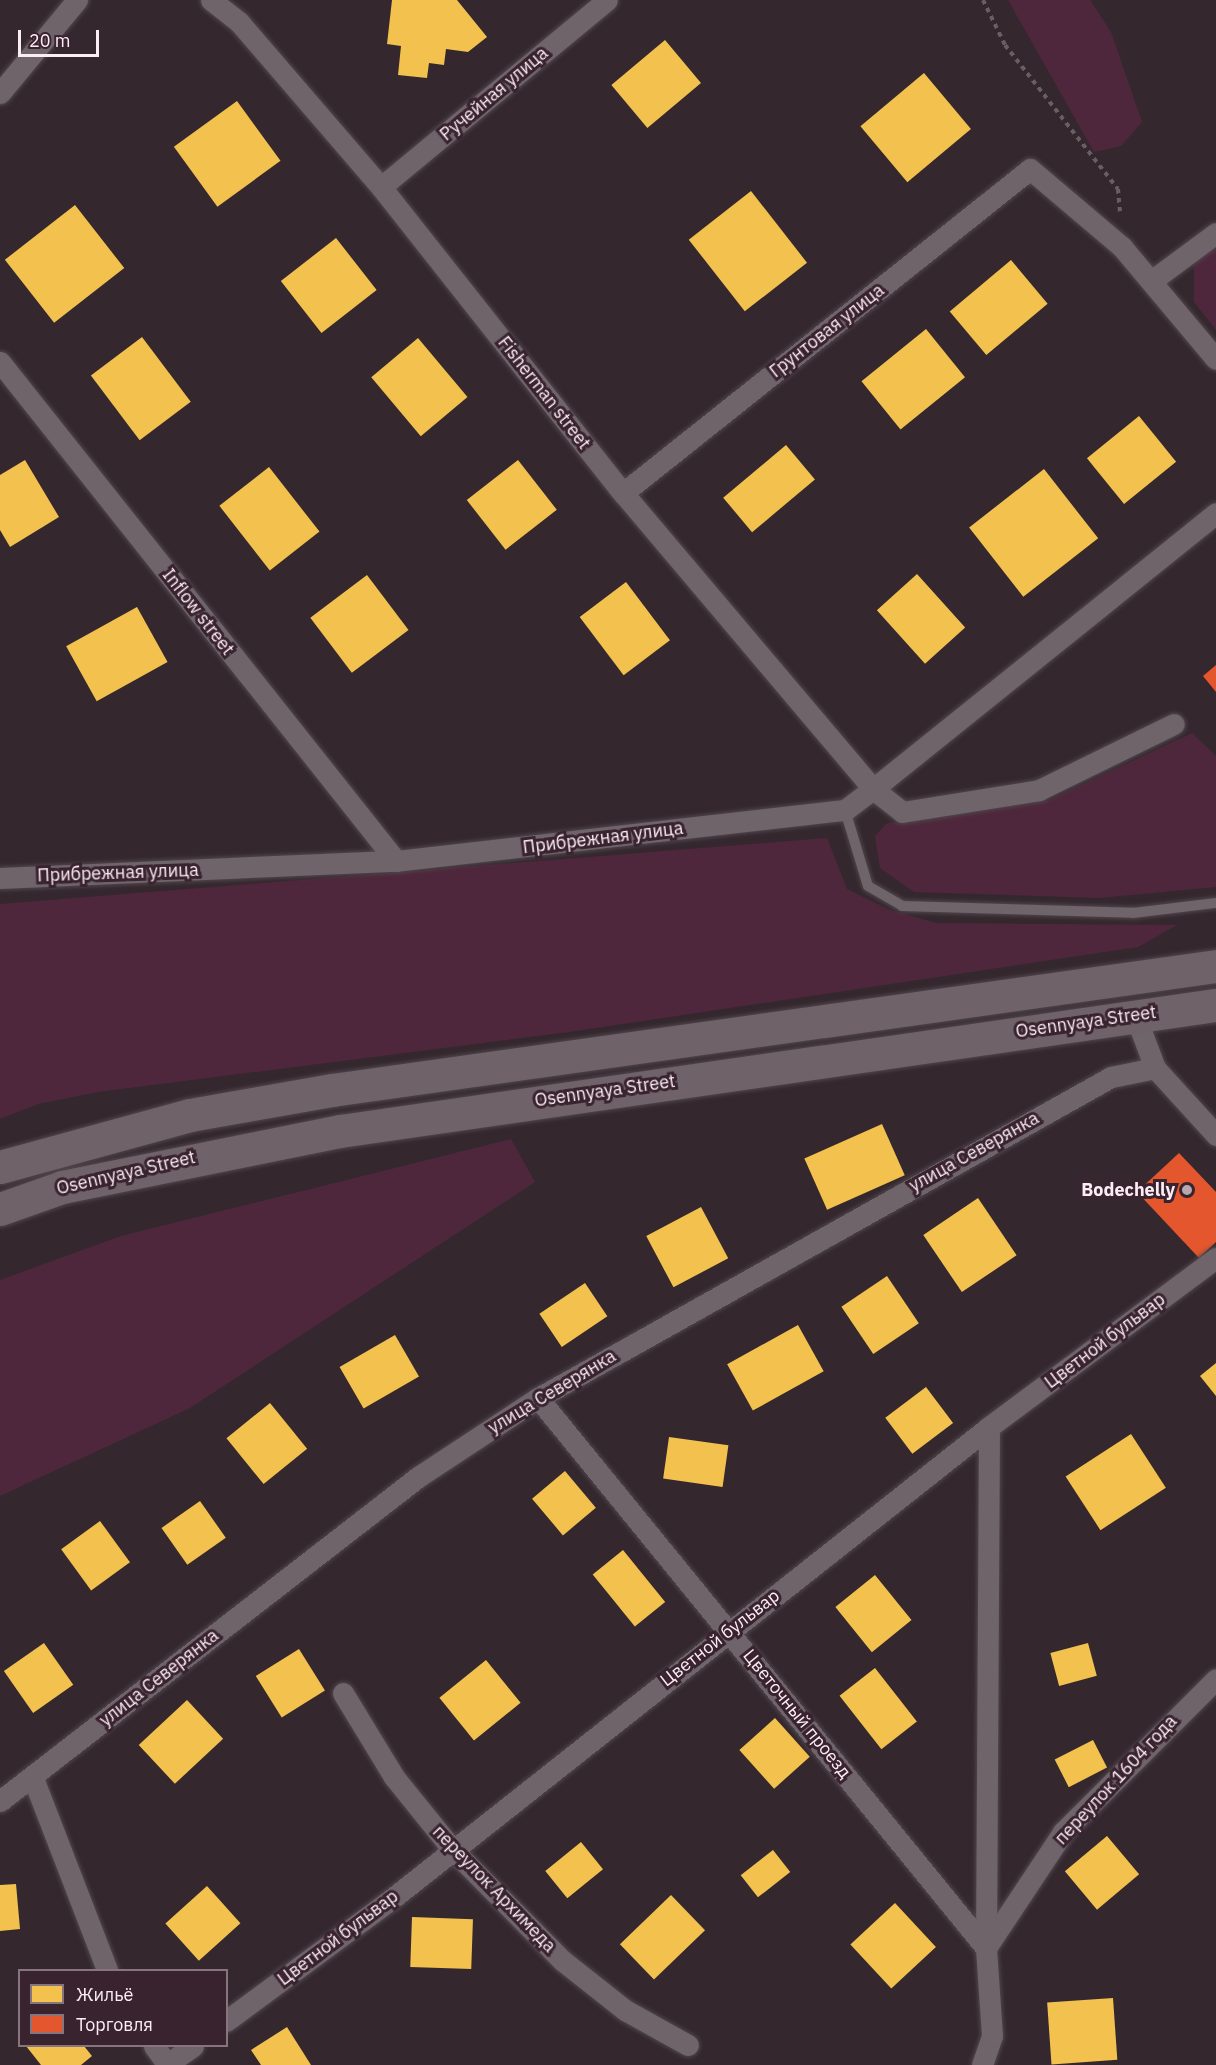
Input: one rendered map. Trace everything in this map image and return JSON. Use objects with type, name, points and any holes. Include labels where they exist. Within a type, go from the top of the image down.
[{"type":"main road","name":"Osennyaya Street","points":[[0,1167],[190,1115],[332,1090],[1216,966]]},
{"type":"main road","name":"Osennyaya Street","points":[[0,1209],[62,1187],[340,1131],[1216,1005]]},
{"type":"street","points":[[0,93],[77,0]]},
{"type":"street","name":"Fisherman street","points":[[211,0],[239,22],[381,187],[623,493],[873,789]]},
{"type":"street","name":"Ручейная улица","points":[[381,187],[607,0]]},
{"type":"street","name":"Грунтовая улица","points":[[623,493],[1030,170],[1122,247]]},
{"type":"street","points":[[1154,279],[1216,233]]},
{"type":"street","points":[[1122,247],[1154,279],[1216,359]]},
{"type":"street","name":"Inflow street","points":[[0,362],[396,861]]},
{"type":"street","points":[[845,810],[1216,513]]},
{"type":"street","points":[[873,789],[902,812],[1039,790],[1174,724]]},
{"type":"street","name":"Прибрежная улица","points":[[0,878],[396,861],[845,810]]},
{"type":"street","points":[[1135,1015],[1155,1068],[1216,1135]]},
{"type":"street","name":"улица Северянка","points":[[0,1801],[33,1778],[418,1477],[538,1398],[1111,1077],[1155,1068]]},
{"type":"street","name":"Цветной бульвар","points":[[228,2019],[453,1850],[989,1427],[1216,1258]]},
{"type":"street","name":"Цветочный проезд","points":[[538,1398],[986,1948]]},
{"type":"street","points":[[982,2065],[992,2037],[986,1948],[989,1427]]},
{"type":"street","name":"переулок 1604 года","points":[[986,1948],[1063,1832],[1216,1679]]},
{"type":"street","name":"переулок Архимеда","points":[[343,1692],[393,1777],[453,1850],[563,1961],[625,2010],[688,2045]]},
{"type":"street","points":[[33,1778],[106,1969]]},
{"type":"street","points":[[155,2047],[167,2065],[192,2047]]},
{"type":"lane","points":[[845,810],[868,886],[902,906],[1133,913],[1216,903]]},
{"type":"path","points":[[983,0],[1005,45],[1118,189],[1122,247]]},
{"type":"shaded area","points":[[1008,0],[1090,0],[1111,32],[1142,122],[1121,146],[1094,152]]},
{"type":"shaded area","points":[[1216,244],[1216,330],[1194,302],[1194,261]]},
{"type":"shaded area","points":[[1192,733],[1216,756],[1216,887],[1099,898],[914,892],[880,868],[875,836],[887,823],[1050,800]]},
{"type":"shaded area","points":[[827,838],[847,889],[890,910],[937,923],[1177,925],[1138,947],[569,1032],[98,1092],[38,1104],[0,1119],[0,904]]},
{"type":"shaded area","points":[[511,1139],[535,1182],[190,1408],[0,1496],[0,1280],[121,1236]]},
{"type":"building: Жильё","points":[[392,0],[457,0],[487,37],[468,52],[446,49],[444,65],[429,63],[427,78],[398,75],[401,46],[387,44]]},
{"type":"building: Жильё","points":[[665,40],[701,83],[647,128],[611,85]]},
{"type":"building: Жильё","points":[[924,73],[971,129],[907,182],[860,126]]},
{"type":"building: Жильё","points":[[237,101],[280,161],[217,207],[174,147]]},
{"type":"building: Жильё","points":[[751,191],[807,263],[745,311],[689,240]]},
{"type":"building: Жильё","points":[[75,205],[124,268],[54,323],[5,260]]},
{"type":"building: Жильё","points":[[336,238],[377,290],[321,333],[281,281]]},
{"type":"building: Жильё","points":[[1011,260],[1048,304],[986,355],[950,311]]},
{"type":"building: Жильё","points":[[926,329],[965,377],[901,429],[861,381]]},
{"type":"building: Жильё","points":[[142,337],[191,402],[140,440],[91,376]]},
{"type":"building: Жильё","points":[[418,338],[467,397],[421,436],[371,377]]},
{"type":"building: Жильё","points":[[1139,416],[1176,462],[1124,504],[1087,458]]},
{"type":"building: Жильё","points":[[786,445],[815,479],[752,532],[723,498]]},
{"type":"building: Жильё","points":[[25,460],[59,517],[10,547],[0,530],[0,475]]},
{"type":"building: Жильё","points":[[518,460],[557,510],[506,550],[467,500]]},
{"type":"building: Жильё","points":[[269,467],[319,532],[270,570],[219,506]]},
{"type":"building: Жильё","points":[[1044,469],[1098,538],[1023,597],[969,527]]},
{"type":"building: Жильё","points":[[917,574],[965,628],[925,664],[877,610]]},
{"type":"building: Жильё","points":[[367,575],[409,630],[352,673],[310,618]]},
{"type":"building: Жильё","points":[[626,582],[670,640],[624,675],[580,617]]},
{"type":"building: Жильё","points":[[137,607],[168,662],[97,701],[66,646]]},
{"type":"building: Жильё","points":[[882,1124],[905,1175],[827,1210],[804,1159]]},
{"type":"building: Жильё","points":[[978,1198],[1017,1255],[962,1292],[923,1235]]},
{"type":"building: Жильё","points":[[701,1207],[728,1258],[673,1287],[646,1236]]},
{"type":"building: Жильё","points":[[887,1276],[919,1323],[873,1354],[841,1307]]},
{"type":"building: Жильё","points":[[585,1283],[607,1316],[562,1347],[539,1314]]},
{"type":"building: Жильё","points":[[798,1325],[824,1371],[753,1411],[727,1364]]},
{"type":"building: Жильё","points":[[395,1335],[419,1377],[364,1409],[340,1367]]},
{"type":"building: Жильё","points":[[1216,1363],[1216,1396],[1200,1376]]},
{"type":"building: Жильё","points":[[926,1387],[953,1423],[912,1454],[885,1418]]},
{"type":"building: Жильё","points":[[270,1403],[307,1449],[264,1484],[226,1438]]},
{"type":"building: Жильё","points":[[1131,1434],[1166,1488],[1100,1530],[1066,1476]]},
{"type":"building: Жильё","points":[[669,1437],[728,1445],[723,1487],[663,1479]]},
{"type":"building: Жильё","points":[[565,1471],[596,1508],[563,1535],[532,1499]]},
{"type":"building: Жильё","points":[[200,1501],[226,1538],[187,1565],[161,1528]]},
{"type":"building: Жильё","points":[[100,1521],[130,1562],[91,1590],[61,1549]]},
{"type":"building: Жильё","points":[[623,1550],[665,1602],[635,1627],[593,1575]]},
{"type":"building: Жильё","points":[[875,1575],[912,1620],[872,1652],[835,1607]]},
{"type":"building: Жильё","points":[[44,1643],[73,1685],[33,1713],[4,1671]]},
{"type":"building: Жильё","points":[[1088,1643],[1097,1676],[1059,1686],[1050,1653]]},
{"type":"building: Жильё","points":[[299,1649],[325,1691],[282,1718],[256,1676]]},
{"type":"building: Жильё","points":[[486,1660],[521,1703],[474,1741],[439,1698]]},
{"type":"building: Жильё","points":[[875,1668],[917,1722],[881,1749],[840,1696]]},
{"type":"building: Жильё","points":[[187,1700],[223,1739],[175,1784],[139,1745]]},
{"type":"building: Жильё","points":[[775,1718],[810,1757],[774,1789],[739,1750]]},
{"type":"building: Жильё","points":[[1093,1740],[1107,1768],[1069,1787],[1055,1760]]},
{"type":"building: Жильё","points":[[1107,1836],[1139,1874],[1097,1910],[1065,1871]]},
{"type":"building: Жильё","points":[[581,1842],[603,1869],[567,1898],[545,1871]]},
{"type":"building: Жильё","points":[[773,1850],[790,1872],[758,1897],[741,1875]]},
{"type":"building: Жильё","points":[[16,1884],[20,1929],[0,1931],[0,1885]]},
{"type":"building: Жильё","points":[[207,1886],[240,1923],[199,1961],[165,1923]]},
{"type":"building: Жильё","points":[[671,1895],[705,1930],[654,1980],[620,1944]]},
{"type":"building: Жильё","points":[[895,1903],[936,1947],[891,1988],[850,1945]]},
{"type":"building: Жильё","points":[[412,1917],[473,1919],[471,1969],[410,1967]]},
{"type":"building: Жильё","points":[[1113,1998],[1117,2060],[1051,2064],[1047,2003]]},
{"type":"building: Жильё","points":[[287,2027],[311,2065],[261,2065],[251,2050]]},
{"type":"building: Жильё","points":[[27,2047],[85,2047],[92,2056],[81,2065],[41,2065]]},
{"type":"building: Торговля","points":[[1216,665],[1216,692],[1203,676]]},
{"type":"building: Торговля","points":[[1179,1153],[1216,1192],[1216,1242],[1199,1258],[1137,1192]]},
{"type":"place","name":"Bodechelly","points":[[1187,1190]]}]
